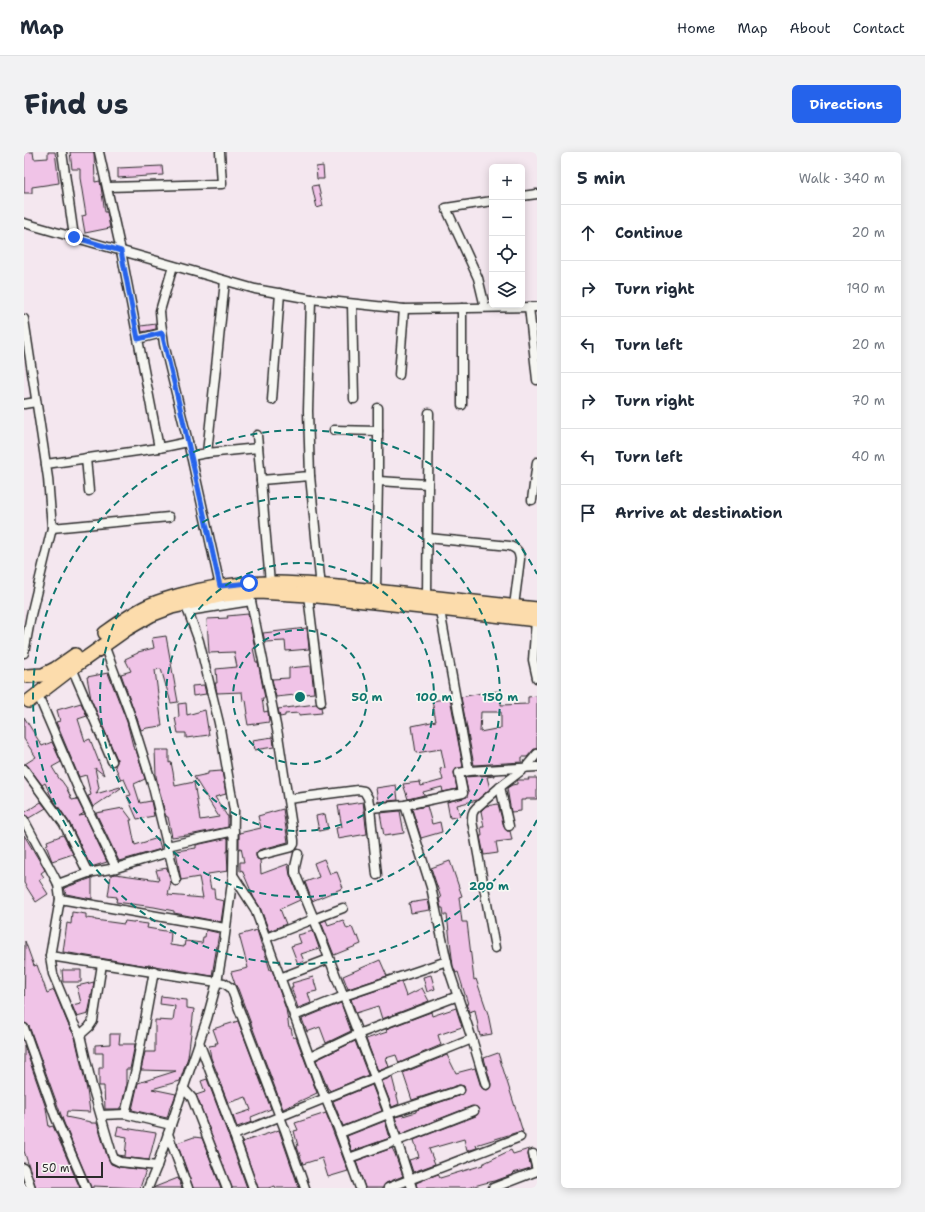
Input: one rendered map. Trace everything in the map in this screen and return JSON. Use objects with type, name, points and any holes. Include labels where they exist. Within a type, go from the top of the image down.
[{"type":"main road","points":[[30,701],[31,688],[25,675],[43,675],[55,669],[121,622],[147,606],[183,603],[224,595],[250,592],[270,583],[321,591],[514,606],[537,616]]},
{"type":"main road","points":[[30,701],[72,668],[127,629],[151,615],[183,603],[196,590],[220,586],[250,592],[308,595],[321,591],[376,591],[537,616]]},
{"type":"street","points":[[62,152],[74,237]]},
{"type":"street","points":[[98,152],[121,251],[159,448]]},
{"type":"street","points":[[107,187],[222,184],[220,152]]},
{"type":"street","points":[[525,196],[537,194]]},
{"type":"street","points":[[485,307],[478,278],[446,208],[489,201]]},
{"type":"street","points":[[24,223],[225,281],[280,294],[352,304],[404,309],[533,307],[537,380]]},
{"type":"street","points":[[173,266],[160,311],[162,333],[220,586]]},
{"type":"street","points":[[207,453],[225,281]]},
{"type":"street","points":[[272,400],[280,294]]},
{"type":"street","points":[[311,298],[308,411],[310,476],[321,591]]},
{"type":"street","points":[[352,304],[354,399]]},
{"type":"street","points":[[462,308],[462,404]]},
{"type":"street","points":[[399,375],[404,309]]},
{"type":"street","points":[[24,319],[46,464],[52,528],[31,614],[24,653]]},
{"type":"street","points":[[138,339],[162,333]]},
{"type":"street","points":[[24,404],[36,402]]},
{"type":"street","points":[[376,591],[378,408]]},
{"type":"street","points":[[429,413],[428,538],[435,601],[469,771]]},
{"type":"street","points":[[334,430],[378,432]]},
{"type":"street","points":[[257,436],[270,583]]},
{"type":"street","points":[[46,464],[159,448],[188,442]]},
{"type":"street","points":[[191,456],[258,448]]},
{"type":"street","points":[[86,458],[89,491]]},
{"type":"street","points":[[532,500],[537,462]]},
{"type":"street","points":[[261,480],[310,476]]},
{"type":"street","points":[[378,481],[428,484]]},
{"type":"street","points":[[52,528],[169,517]]},
{"type":"street","points":[[428,538],[510,546],[516,548],[520,552],[520,559],[514,606]]},
{"type":"street","points":[[250,592],[278,735],[294,844],[292,847],[262,855]]},
{"type":"street","points":[[308,595],[321,702]]},
{"type":"street","points":[[148,1188],[157,1166],[207,1019],[217,982],[232,875],[234,810],[219,723],[199,641],[183,603]]},
{"type":"street","points":[[24,609],[31,614]]},
{"type":"street","points":[[24,627],[31,614]]},
{"type":"street","points":[[537,616],[533,660],[537,678]]},
{"type":"street","points":[[104,645],[132,720],[151,780],[176,882]]},
{"type":"street","points":[[72,668],[112,761]]},
{"type":"street","points":[[30,701],[80,793],[116,868]]},
{"type":"street","points":[[495,948],[472,821],[473,812],[500,787],[526,767],[537,754]]},
{"type":"street","points":[[370,808],[405,805],[463,793],[459,773],[469,771],[537,767]]},
{"type":"street","points":[[24,769],[64,824],[88,873]]},
{"type":"street","points":[[500,787],[509,826]]},
{"type":"street","points":[[288,799],[358,790],[364,791],[368,798],[370,808],[377,875]]},
{"type":"street","points":[[405,805],[432,887],[447,961],[486,1085]]},
{"type":"street","points":[[24,820],[58,884],[60,899],[50,956],[53,974],[72,1022],[80,1036],[100,1115],[114,1159],[120,1162],[157,1166]]},
{"type":"street","points":[[58,884],[88,873],[116,868],[168,849],[234,831]]},
{"type":"street","points":[[298,854],[295,867],[296,873],[375,1078],[412,1188]]},
{"type":"street","points":[[232,875],[255,909],[310,1056],[324,1098],[340,1133],[360,1188]]},
{"type":"street","points":[[60,899],[225,928]]},
{"type":"street","points":[[266,938],[343,908]]},
{"type":"street","points":[[50,956],[224,983],[231,988],[285,1130],[305,1188]]},
{"type":"street","points":[[280,978],[329,959]]},
{"type":"street","points":[[294,1016],[344,996],[447,961]]},
{"type":"street","points":[[80,1036],[89,1028],[93,1021],[102,964]]},
{"type":"street","points":[[125,1114],[136,1069],[154,971]]},
{"type":"street","points":[[310,1056],[358,1034],[458,996]]},
{"type":"street","points":[[24,1028],[55,1116],[86,1188]]},
{"type":"street","points":[[234,1135],[472,1039]]},
{"type":"street","points":[[199,1042],[253,1188]]},
{"type":"street","points":[[183,1088],[192,1098],[227,1188]]},
{"type":"street","points":[[340,1133],[388,1114],[460,1090]]},
{"type":"street","points":[[349,1158],[474,1111]]},
{"type":"street","points":[[100,1115],[125,1114],[171,1125]]},
{"type":"street","points":[[168,1134],[188,1188]]},
{"type":"street","points":[[388,1188],[520,1137]]},
{"type":"street","points":[[493,1188],[537,1170],[533,1154]]},
{"type":"street","points":[[24,1168],[31,1188]]},
{"type":"building","points":[[24,152],[33,152],[34,159],[48,158],[48,152],[55,152],[59,183],[32,187],[32,193],[24,193]]},
{"type":"building","points":[[70,152],[94,152],[95,182],[100,181],[105,212],[107,212],[110,228],[85,233],[82,216],[86,215],[80,169],[72,169]]},
{"type":"building","points":[[162,166],[163,175],[118,178],[118,168]]},
{"type":"building","points":[[323,166],[324,179],[317,179],[316,167]]},
{"type":"building","points":[[318,185],[323,206],[317,208],[312,186]]},
{"type":"building","points":[[156,324],[156,329],[142,332],[141,326]]},
{"type":"building","points":[[248,614],[255,648],[253,648],[256,662],[258,662],[265,698],[262,698],[264,712],[268,711],[269,722],[248,725],[246,700],[243,701],[242,692],[217,693],[215,683],[217,683],[216,669],[237,667],[234,652],[209,653],[207,619],[228,618],[227,616]]},
{"type":"building","points":[[307,628],[309,649],[286,651],[285,641],[265,642],[263,633]]},
{"type":"building","points":[[166,636],[178,702],[171,703],[161,669],[155,670],[162,726],[141,730],[121,674],[131,671],[125,659],[138,652],[154,648],[152,638]]},
{"type":"building","points":[[311,666],[314,693],[276,697],[272,679],[289,678],[289,668]]},
{"type":"building","points":[[108,673],[127,722],[134,750],[136,750],[145,779],[134,784],[140,803],[151,801],[154,816],[137,819],[127,796],[131,795],[124,779],[121,780],[115,766],[117,759],[91,699],[87,677]]},
{"type":"building","points":[[204,685],[206,694],[193,696],[192,686]]},
{"type":"building","points":[[501,691],[501,705],[528,704],[528,697],[537,696],[537,749],[534,749],[527,757],[522,757],[522,762],[474,765],[461,697]],"holes":[[[481,712],[501,712],[501,728],[480,732]]]},
{"type":"building","points":[[450,698],[463,767],[456,769],[454,772],[457,789],[443,792],[442,787],[423,792],[424,795],[408,799],[403,784],[420,782],[421,786],[443,780],[440,769],[445,768],[441,749],[416,753],[412,726],[436,721],[432,701]]},
{"type":"building","points":[[81,703],[87,716],[78,719],[85,741],[90,739],[104,775],[95,768],[99,788],[96,794],[120,787],[121,788],[93,807],[88,796],[91,795],[86,775],[79,777],[56,722],[60,721],[57,710]]},
{"type":"building","points":[[186,703],[187,715],[205,710],[209,735],[186,738],[186,733],[178,733],[175,718],[179,717],[178,704]]},
{"type":"building","points":[[316,704],[321,707],[322,713],[299,715],[299,713],[285,714],[285,716],[280,717],[278,709]]},
{"type":"building","points":[[24,717],[42,746],[52,742],[61,762],[52,767],[66,787],[72,800],[77,799],[84,813],[79,816],[85,815],[107,862],[91,867],[69,822],[51,796],[45,783],[42,785],[25,764],[36,757],[24,739]]},
{"type":"building","points":[[273,737],[274,747],[254,750],[252,740]]},
{"type":"building","points":[[155,750],[169,750],[169,763],[171,762],[175,786],[194,782],[200,820],[219,817],[194,777],[208,774],[208,772],[222,771],[226,794],[215,797],[228,816],[228,827],[172,837],[168,817],[165,814],[156,776]]},
{"type":"building","points":[[494,775],[487,777],[490,789],[477,800],[457,805],[460,816],[450,818],[447,802],[467,797],[468,792],[465,777]]},
{"type":"building","points":[[528,778],[537,778],[537,799],[521,800],[521,811],[511,812],[507,788],[517,784],[518,780],[529,780]]},
{"type":"building","points":[[396,785],[398,800],[378,802],[376,788]]},
{"type":"building","points":[[41,802],[46,808],[29,818],[24,815],[24,813]]},
{"type":"building","points":[[363,802],[367,834],[338,839],[336,828],[342,827],[338,806]]},
{"type":"building","points":[[498,804],[504,827],[507,831],[510,831],[512,840],[496,842],[498,853],[484,855],[480,836],[482,836],[481,827],[484,827],[481,811],[486,806]]},
{"type":"building","points":[[427,806],[432,824],[440,822],[442,832],[421,838],[412,809]]},
{"type":"building","points":[[123,808],[132,820],[130,820],[135,845],[158,838],[161,849],[119,861],[96,813]]},
{"type":"building","points":[[283,809],[288,842],[259,850],[256,853],[256,856],[257,859],[260,860],[261,874],[288,864],[290,875],[300,900],[280,909],[286,924],[269,931],[260,907],[254,898],[242,870],[240,871],[240,862],[244,862],[241,848],[239,849],[239,833],[261,828],[258,816]]},
{"type":"building","points":[[400,811],[404,833],[384,836],[380,813]]},
{"type":"building","points":[[325,814],[328,829],[319,831],[316,816]]},
{"type":"building","points":[[24,835],[45,870],[41,873],[44,877],[39,880],[48,894],[36,902],[24,883]]},
{"type":"building","points":[[63,835],[73,854],[52,861],[46,845],[48,844],[47,841]]},
{"type":"building","points":[[228,838],[228,871],[208,874],[211,889],[214,889],[215,899],[224,901],[221,922],[174,913],[174,911],[154,907],[116,902],[117,897],[108,896],[111,875],[115,874],[159,880],[156,870],[167,868],[171,882],[168,895],[203,898],[199,877],[181,880],[176,851],[196,848],[196,845]]},
{"type":"building","points":[[324,859],[330,874],[337,872],[343,888],[312,901],[305,882],[319,877],[314,863]]},
{"type":"building","points":[[450,861],[462,896],[459,897],[462,922],[467,922],[474,980],[476,979],[488,1014],[492,1034],[480,1036],[475,1010],[469,1012],[458,972],[456,973],[453,966],[447,915],[444,915],[443,908],[441,908],[439,898],[441,898],[431,868]]},
{"type":"building","points":[[92,878],[92,899],[66,894],[64,888]]},
{"type":"building","points":[[428,900],[430,910],[411,913],[409,903]]},
{"type":"building","points":[[72,912],[86,914],[86,918],[95,920],[124,924],[125,921],[148,924],[147,928],[171,932],[170,945],[184,947],[185,941],[202,943],[206,930],[219,933],[212,976],[63,952],[67,923],[71,924]]},
{"type":"building","points":[[326,920],[328,925],[343,920],[347,929],[352,927],[361,944],[334,955],[321,922]]},
{"type":"building","points":[[257,930],[270,970],[272,970],[286,1009],[289,1028],[291,1028],[293,1038],[296,1037],[317,1093],[283,1109],[231,972],[248,968],[239,935]]},
{"type":"building","points":[[313,931],[319,948],[301,954],[304,961],[298,964],[291,946],[301,943],[298,935]]},
{"type":"building","points":[[25,941],[34,966],[37,965],[47,993],[54,990],[75,1037],[87,1090],[90,1112],[67,1111],[66,1117],[97,1123],[107,1156],[111,1164],[119,1167],[146,1170],[140,1188],[93,1186],[93,1188],[91,1188],[64,1123],[29,1026],[24,1023]]},
{"type":"building","points":[[380,960],[387,976],[348,989],[343,976]]},
{"type":"building","points":[[62,970],[81,970],[81,982],[63,982]]},
{"type":"building","points":[[431,975],[435,989],[427,992],[423,977]]},
{"type":"building","points":[[313,977],[317,991],[308,993],[311,1003],[298,1008],[291,987],[293,987],[292,983]]},
{"type":"building","points":[[94,982],[92,995],[90,996],[91,1000],[88,1014],[77,1017],[72,1005],[81,1003],[77,986]]},
{"type":"building","points":[[401,982],[406,996],[422,988],[429,1001],[382,1019],[378,1006],[356,1013],[351,999]]},
{"type":"building","points":[[161,996],[187,1000],[187,1008],[194,1009],[188,1057],[180,1081],[152,1089],[176,1094],[167,1118],[132,1110],[138,1083],[176,1071],[141,1070],[145,1052],[155,1052],[155,1020],[173,1021],[175,1006],[160,1004]]},
{"type":"building","points":[[341,1003],[351,1031],[326,1043],[320,1027],[307,1032],[302,1019]]},
{"type":"building","points":[[456,1008],[462,1027],[438,1035],[441,1045],[399,1063],[396,1055],[386,1058],[389,1067],[378,1071],[366,1039],[387,1032],[386,1029],[431,1012],[432,1016]]},
{"type":"building","points":[[238,1021],[271,1109],[251,1117],[252,1122],[237,1127],[233,1116],[251,1110],[246,1097],[228,1103],[211,1058],[209,1046],[216,1045],[215,1043],[218,1043],[213,1029]]},
{"type":"building","points":[[110,1034],[120,1034],[119,1044],[135,1044],[130,1069],[126,1069],[126,1087],[120,1109],[105,1109],[104,1086],[99,1086],[99,1068],[103,1068],[103,1053],[95,1053],[95,1045],[110,1044]]},
{"type":"building","points":[[355,1041],[368,1075],[330,1091],[316,1060]]},
{"type":"building","points":[[24,1045],[46,1108],[49,1127],[53,1126],[80,1188],[36,1188],[24,1151]]},
{"type":"building","points":[[498,1053],[523,1132],[518,1132],[476,1145],[477,1148],[467,1151],[464,1139],[429,1149],[435,1164],[413,1172],[409,1160],[419,1157],[414,1140],[476,1116],[479,1111],[477,1107],[472,1106],[401,1134],[395,1117],[416,1112],[416,1110],[462,1095],[465,1091],[464,1086],[459,1085],[412,1100],[403,1073],[447,1055],[456,1073],[475,1068],[481,1087],[487,1090],[490,1088],[491,1084],[484,1058]]},
{"type":"building","points":[[392,1077],[399,1104],[392,1107],[382,1081]]},
{"type":"building","points":[[207,1079],[247,1188],[232,1188],[196,1095],[205,1092],[201,1081]]},
{"type":"building","points":[[372,1085],[382,1111],[343,1126],[333,1101]]},
{"type":"building","points":[[326,1113],[348,1171],[328,1177],[322,1158],[303,1164],[297,1147],[294,1131],[298,1130],[295,1123]]},
{"type":"building","points":[[385,1121],[390,1138],[352,1151],[347,1136]]},
{"type":"building","points":[[118,1127],[156,1133],[149,1160],[122,1157],[118,1155],[125,1156],[127,1137],[116,1135]]},
{"type":"building","points":[[279,1130],[299,1188],[276,1188],[275,1186],[258,1188],[242,1142]]},
{"type":"building","points":[[194,1137],[202,1138],[221,1188],[193,1188],[177,1143]]},
{"type":"building","points":[[392,1148],[403,1176],[386,1183],[383,1188],[365,1188],[356,1161]]},
{"type":"building","points":[[529,1149],[528,1155],[531,1168],[513,1173],[514,1174],[495,1181],[467,1188],[417,1188],[416,1183],[438,1174],[440,1178],[483,1165],[482,1164],[511,1150],[513,1154]]},
{"type":"building","points":[[178,1178],[182,1188],[154,1188],[155,1187]]},
{"type":"route","points":[[74,237],[121,251],[138,339],[162,333],[220,586],[236,583],[249,583]]}]
